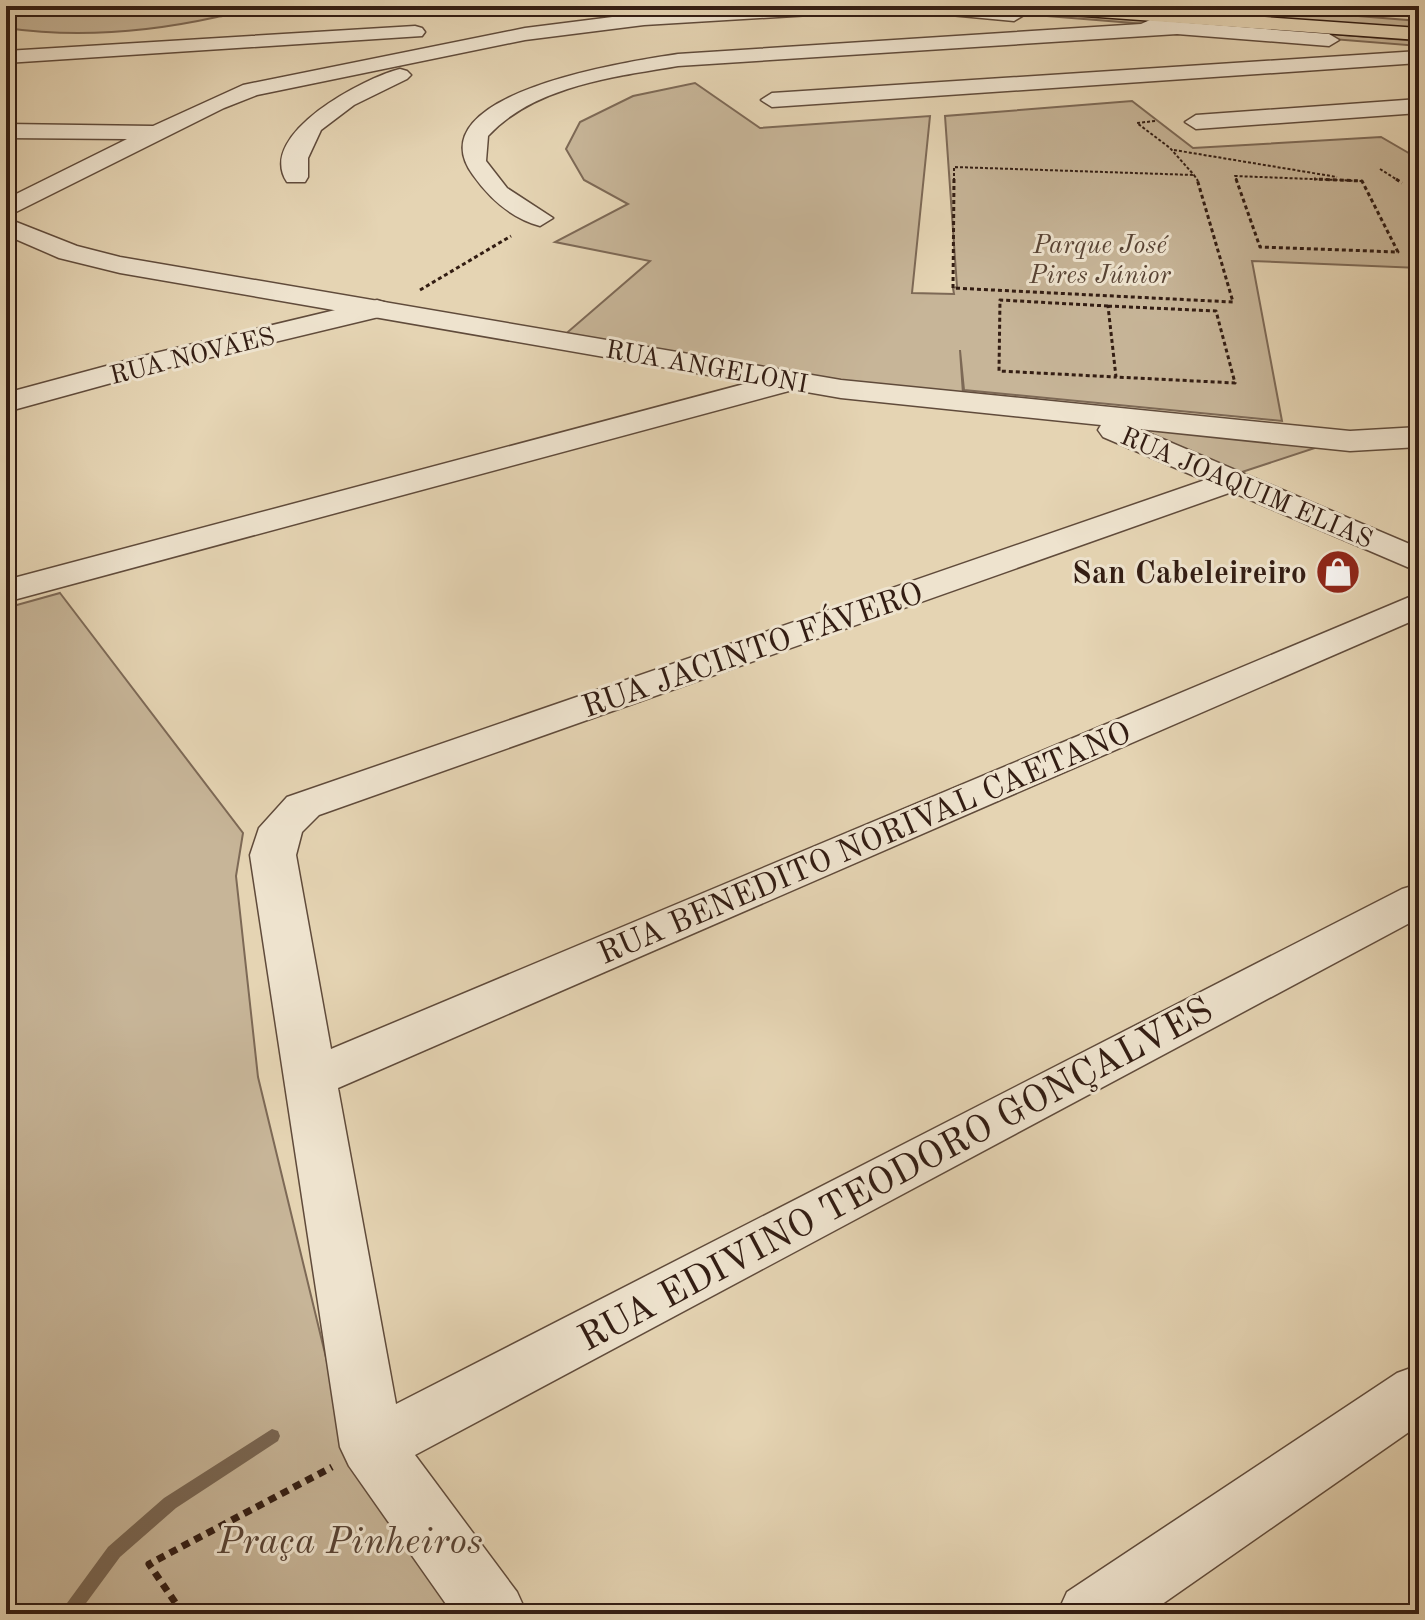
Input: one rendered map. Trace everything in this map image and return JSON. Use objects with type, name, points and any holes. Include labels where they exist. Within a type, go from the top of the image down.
[{"type":"main road","points":[[1262,6],[1419,18]]},
{"type":"main road","points":[[1032,12],[1419,34]]},
{"type":"street","points":[[296,177],[293,161],[298,148],[320,119],[372,86],[418,67],[462,55],[576,40],[644,19],[860,6]]},
{"type":"street","points":[[918,6],[1032,12],[1179,28],[1419,47]]},
{"type":"street","points":[[1032,12],[1052,26],[1051,35]]},
{"type":"street","points":[[6,57],[543,24],[576,40],[621,69]]},
{"type":"street","points":[[540,218],[498,193],[475,164],[472,142],[487,117],[514,101],[621,69],[766,52],[1179,28]]},
{"type":"street","points":[[1324,39],[1345,47],[1351,56],[1350,61]]},
{"type":"street","points":[[6,210],[157,132],[251,90],[474,42],[576,40]]},
{"type":"street","points":[[772,100],[1419,57]]},
{"type":"street","points":[[1196,122],[1419,106]]},
{"type":"street","points":[[6,131],[157,132]]},
{"type":"street","points":[[6,210],[17,217],[6,226]]},
{"type":"street","name":"RUA ANGELONI","points":[[6,226],[92,259],[789,381],[1350,441],[1419,437]]},
{"type":"street","name":"RUA NOVAES","points":[[6,403],[158,361],[381,310]]},
{"type":"street","points":[[707,367],[707,401]]},
{"type":"street","points":[[6,591],[789,381]]},
{"type":"street","name":"RUA JOAQUIM ELIAS","points":[[1075,413],[1419,561]]},
{"type":"street","name":"RUA JACINTO FÁVERO","points":[[308,1080],[273,855],[281,828],[303,806],[1350,441]]},
{"type":"street","name":"RUA BENEDITO NORIVAL CAETANO","points":[[308,1080],[1419,604]]},
{"type":"street","name":"RUA EDIVINO TEODORO GONÇALVES","points":[[372,1447],[1419,899]]},
{"type":"street","points":[[308,1080],[372,1447],[493,1614]]},
{"type":"street","points":[[1091,1614],[1419,1391]]},
{"type":"path","points":[[1155,121],[1137,123],[1173,150],[1195,175],[1233,302],[953,288],[954,167],[1195,175]]},
{"type":"path","points":[[1173,150],[1362,181]]},
{"type":"path","points":[[1380,169],[1402,183]]},
{"type":"path","points":[[1235,176],[1362,181],[1398,252],[1260,247],[1235,176]]},
{"type":"path","points":[[381,310],[540,218]]},
{"type":"path","points":[[1000,300],[1108,306],[1216,311],[1235,383],[999,371],[1000,300]]},
{"type":"path","points":[[1108,306],[1116,377]]},
{"type":"path","points":[[183,1614],[149,1564],[372,1447]]},
{"type":"green space","points":[[6,6],[259,6],[238,13],[165,26],[112,32],[59,33],[6,28]]},
{"type":"green space","points":[[976,6],[1419,41],[1419,46],[948,8]]},
{"type":"green space","points":[[1079,6],[1236,6],[1419,21],[1419,31]]},
{"type":"green space","name":"Parque José Pires Júnior","points":[[695,83],[760,128],[930,116],[912,293],[954,294],[953,288],[957,287],[945,116],[1132,101],[1193,148],[1381,137],[1419,159],[1419,268],[1252,261],[1282,421],[964,390],[960,350],[963,394],[907,391],[562,337],[650,261],[555,242],[628,204],[584,180],[566,149],[580,122],[633,96]]},
{"type":"green space","points":[[1097,418],[1333,442],[1230,476]]},
{"type":"green space","name":"Praça Pinheiros","points":[[60,593],[243,833],[236,876],[258,1077],[346,1440],[493,1614],[6,1614],[6,608]]},
{"type":"waterway","points":[[68,1614],[114,1552],[170,1503],[272,1436]]},
{"type":"place","name":"San Cabeleireiro","points":[[1338,572]]}]
